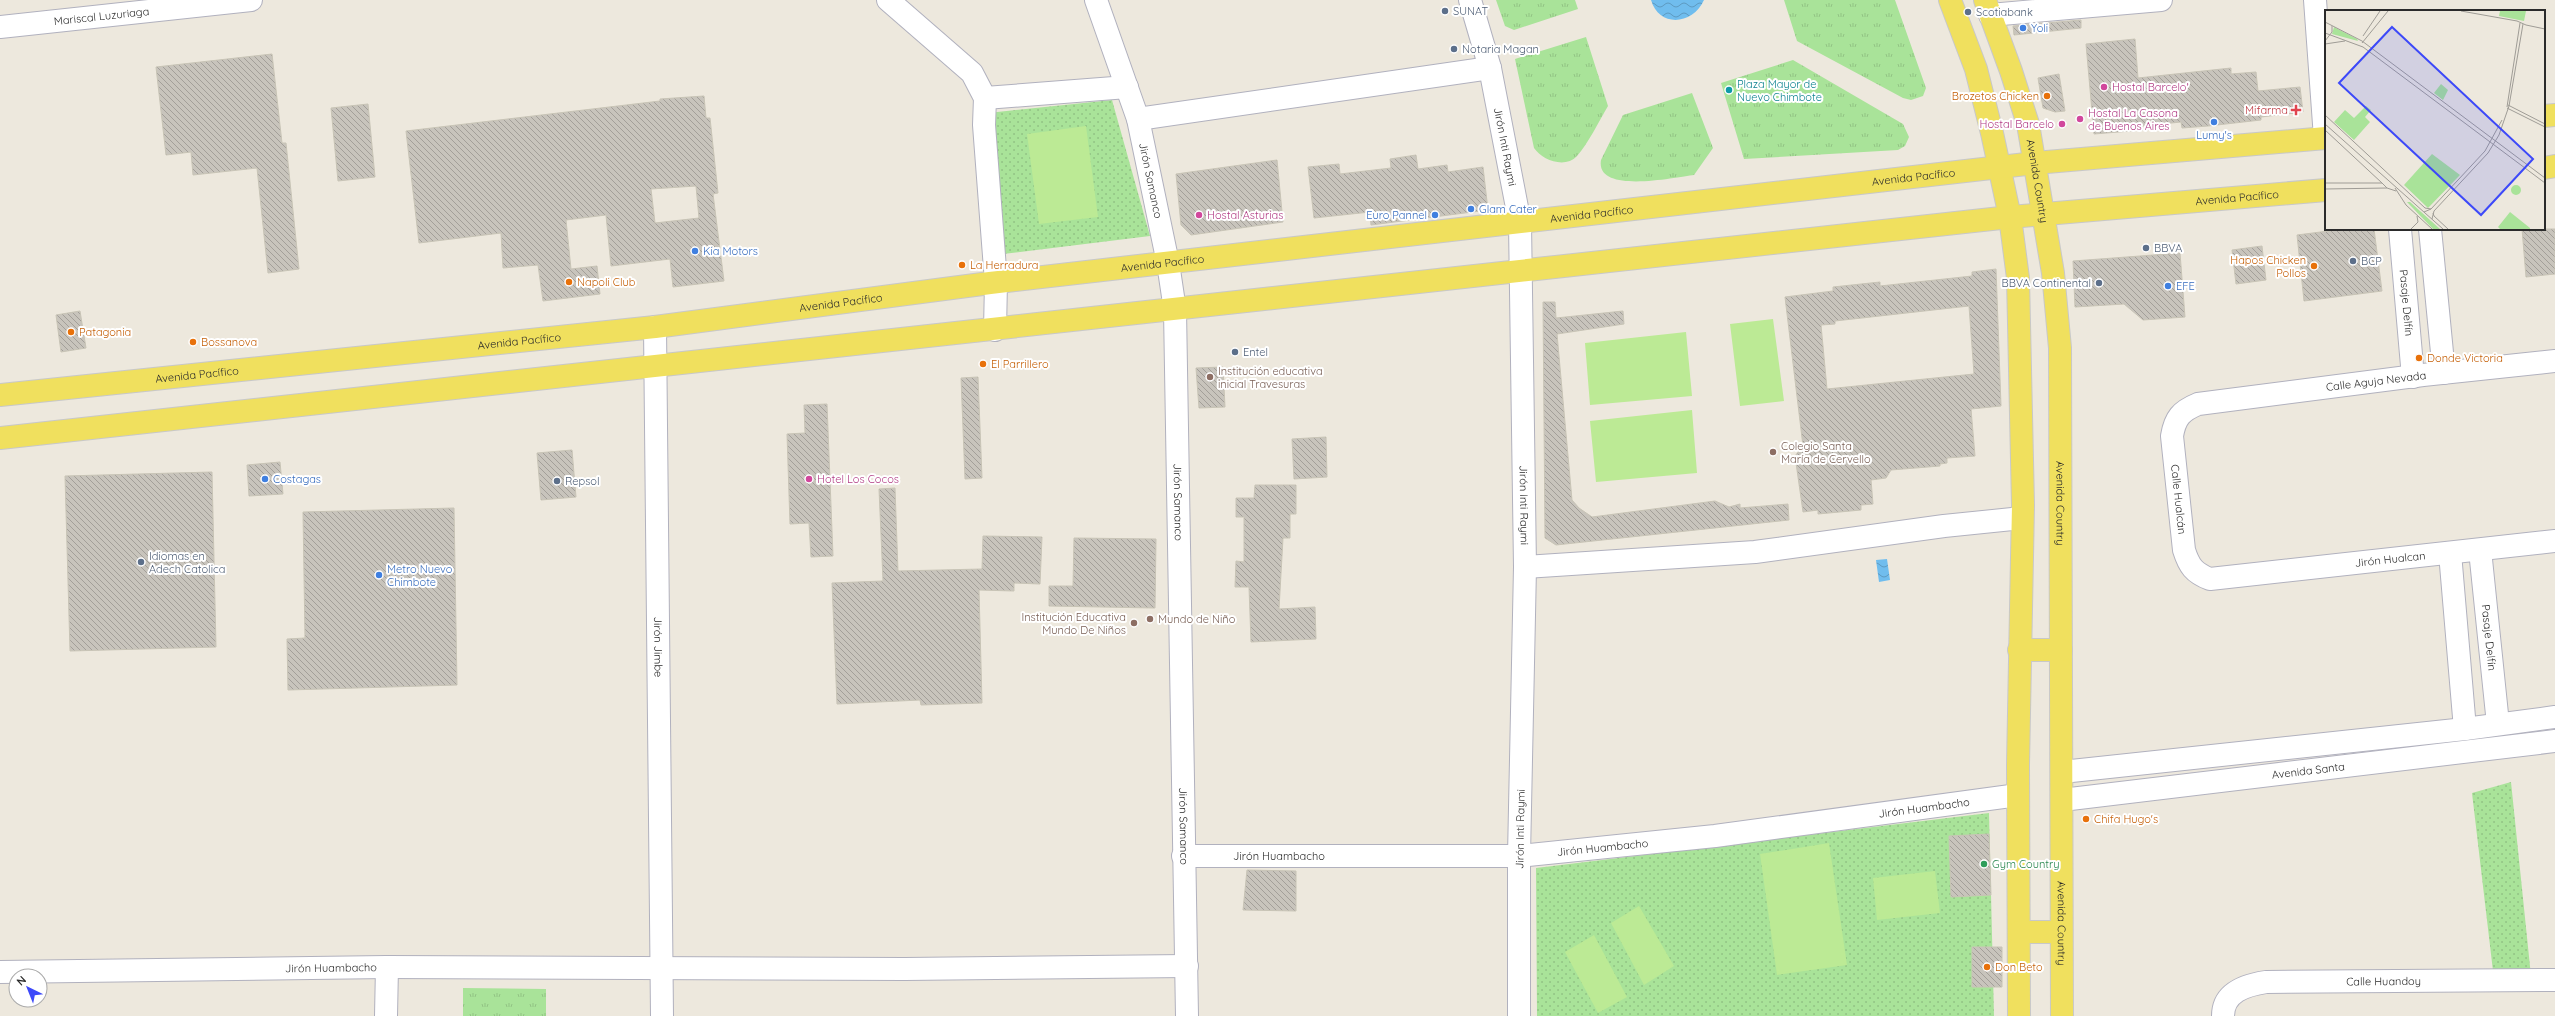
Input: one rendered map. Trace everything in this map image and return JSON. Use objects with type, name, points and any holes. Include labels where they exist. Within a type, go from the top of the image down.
[{"type":"main road","points":[[1950,0],[1976,69],[2000,168],[2010,217],[2018,278],[2022,394],[2022,518],[2018,795],[2019,1016]]},
{"type":"main road","name":"Avenida Country","points":[[1988,8],[2026,120],[2035,163],[2053,273],[2060,348],[2062,772],[2060,932],[2062,1016]]},
{"type":"main road","points":[[2545,116],[2555,115]]},
{"type":"main road","name":"Avenida Pacífico","points":[[0,395],[655,327],[996,282],[2035,163],[2325,138]]},
{"type":"main road","points":[[2545,168],[2555,166]]},
{"type":"main road","name":"Avenida Pacífico","points":[[0,438],[995,330],[2043,213],[2325,190]]},
{"type":"main road","points":[[2019,650],[2061,650]]},
{"type":"main road","points":[[2019,932],[2060,932]]},
{"type":"street","name":"Mariscal Luzuriaga","points":[[0,27],[251,0]]},
{"type":"street","points":[[888,0],[972,73],[985,98],[984,125],[996,282],[995,330]]},
{"type":"street","name":"Jirón Samanco","points":[[1097,0],[1138,119],[1168,263],[1175,310],[1183,856],[1187,966],[1187,1016]]},
{"type":"street","name":"Jirón Inti Raymi","points":[[1470,0],[1490,68],[1520,223],[1522,270],[1525,567],[1519,856],[1520,1016]]},
{"type":"street","points":[[1988,8],[2161,0]]},
{"type":"street","points":[[2315,0],[2325,125]]},
{"type":"street","points":[[1138,119],[1490,68]]},
{"type":"street","points":[[985,98],[1127,87]]},
{"type":"street","name":"Pasaje Delfín","points":[[2400,230],[2413,377]]},
{"type":"street","points":[[2430,230],[2444,373]]},
{"type":"street","name":"Jirón Jimbe","points":[[655,327],[657,367],[662,1016]]},
{"type":"street","name":"Calle Aguja Nevada","points":[[2198,404],[2444,373],[2555,361]]},
{"type":"street","name":"Calle Hualcán","points":[[2198,404],[2184,410],[2175,421],[2172,436],[2184,550],[2188,563],[2197,574],[2210,578],[2225,578]]},
{"type":"street","points":[[1525,567],[1755,552],[1936,527],[2022,518]]},
{"type":"street","name":"Jirón Hualcan","points":[[2225,578],[2555,541]]},
{"type":"street","name":"Pasaje Delfín","points":[[2480,550],[2498,724]]},
{"type":"street","points":[[2450,553],[2465,729]]},
{"type":"street","points":[[2062,772],[2465,729],[2555,717]]},
{"type":"street","name":"Avenida Santa","points":[[2062,800],[2555,741]]},
{"type":"street","name":"Jirón Huambacho","points":[[1183,856],[1519,856],[1715,836],[2018,795]]},
{"type":"street","name":"Jirón Huambacho","points":[[0,972],[387,967],[905,969],[1187,966]]},
{"type":"street","points":[[386,1016],[387,967]]},
{"type":"street","name":"Calle Huandoy","points":[[2223,1012],[2231,995],[2247,984],[2266,982],[2555,980]]},
{"type":"green space","points":[[1496,0],[1575,0],[1578,9],[1514,30],[1505,26]]},
{"type":"green space","points":[[1784,0],[1895,0],[1926,88],[1923,96],[1911,100],[1903,98],[1797,41]]},
{"type":"green space","points":[[1586,37],[1608,106],[1589,139],[1577,156],[1566,162],[1554,161],[1542,156],[1534,148],[1515,59]]},
{"type":"green space","points":[[1793,60],[1903,124],[1909,137],[1905,146],[1898,150],[1744,159],[1721,83]]},
{"type":"green space","points":[[1692,93],[1713,148],[1694,175],[1655,180],[1623,181],[1610,177],[1603,171],[1601,160],[1623,115]]},
{"type":"green space","points":[[1112,100],[1150,236],[1003,254],[988,113]]},
{"type":"green space","points":[[1086,126],[1098,217],[1039,224],[1027,134]]},
{"type":"green space","points":[[1773,319],[1784,401],[1740,406],[1730,324]]},
{"type":"green space","points":[[1686,332],[1692,396],[1590,405],[1585,343]]},
{"type":"green space","points":[[1692,410],[1697,473],[1596,482],[1590,421]]},
{"type":"green space","points":[[2511,782],[2531,976],[2493,971],[2472,793]]},
{"type":"green space","points":[[1989,813],[1994,1016],[1537,1016],[1536,868]]},
{"type":"green space","points":[[1829,843],[1847,965],[1777,975],[1760,854]]},
{"type":"green space","points":[[1935,871],[1940,913],[1877,920],[1873,878]]},
{"type":"green space","points":[[1639,906],[1674,966],[1644,985],[1611,923]]},
{"type":"green space","points":[[1594,935],[1627,997],[1598,1013],[1565,952]]},
{"type":"green space","points":[[463,988],[546,989],[546,1016],[463,1016]]},
{"type":"water","points":[[1651,0],[1704,0],[1699,8],[1692,14],[1685,18],[1676,20],[1668,19],[1661,15],[1655,9]]},
{"type":"water","points":[[1887,559],[1890,580],[1879,582],[1876,560]]},
{"type":"building","points":[[2081,20],[2081,28],[2014,35],[2013,26]]},
{"type":"building","points":[[2135,39],[2138,78],[2231,68],[2231,74],[2256,72],[2258,91],[2300,87],[2303,112],[2261,117],[2261,120],[2208,126],[2182,128],[2181,122],[2142,126],[2143,130],[2094,134],[2086,44]]},
{"type":"building","points":[[272,54],[282,143],[286,143],[299,269],[268,273],[257,168],[193,175],[191,152],[166,155],[156,67]]},
{"type":"building","points":[[2059,74],[2065,111],[2055,112],[2043,108],[2038,78]]},
{"type":"building","points":[[704,96],[706,118],[710,118],[718,193],[713,194],[724,281],[673,287],[670,259],[611,266],[606,215],[566,220],[571,269],[597,266],[600,294],[543,301],[538,265],[503,268],[501,233],[419,243],[406,131],[660,101],[660,99]],"holes":[[[696,186],[699,218],[655,223],[651,189]]]},
{"type":"building","points":[[368,104],[375,177],[338,181],[331,108]]},
{"type":"building","points":[[1416,155],[1418,169],[1447,165],[1448,172],[1483,167],[1488,210],[1371,225],[1370,212],[1314,218],[1308,167],[1339,164],[1340,174],[1391,168],[1390,159]]},
{"type":"building","points":[[1277,160],[1283,222],[1191,235],[1181,225],[1176,174]]},
{"type":"building","points":[[2555,229],[2555,274],[2526,277],[2522,230]]},
{"type":"building","name":"BCP","points":[[2336,230],[2374,230],[2382,291],[2304,301],[2297,235]]},
{"type":"building","points":[[2262,246],[2266,280],[2236,284],[2232,250]]},
{"type":"building","points":[[2180,253],[2185,317],[2143,320],[2124,304],[2075,307],[2073,261]]},
{"type":"building","points":[[1996,269],[2001,406],[1971,409],[1975,456],[1947,458],[1947,463],[1940,464],[1940,466],[1891,470],[1886,478],[1871,480],[1873,504],[1861,505],[1861,510],[1818,514],[1818,510],[1803,512],[1795,456],[1803,446],[1785,297],[1833,291],[1833,287],[1880,282],[1880,286],[1972,276],[1972,272]],"holes":[[[1969,306],[1974,374],[1827,389],[1821,325],[1835,324],[1835,321]]]},
{"type":"building","points":[[1543,302],[1555,302],[1556,318],[1623,311],[1624,324],[1557,334],[1572,500],[1579,508],[1592,517],[1715,501],[1729,507],[1740,504],[1740,508],[1788,504],[1789,520],[1556,545],[1545,538]]},
{"type":"building","name":"Patagonia","points":[[80,311],[86,348],[61,352],[56,315]]},
{"type":"building","points":[[1223,367],[1225,407],[1199,408],[1196,368]]},
{"type":"building","points":[[978,377],[982,478],[965,479],[961,378]]},
{"type":"building","name":"Hotel Los Cocos","points":[[827,404],[833,556],[811,557],[809,523],[790,524],[787,434],[805,433],[804,405]]},
{"type":"building","points":[[1326,437],[1327,477],[1294,479],[1292,439]]},
{"type":"building","name":"Repsol","points":[[572,450],[576,497],[541,500],[537,453]]},
{"type":"building","name":"Costagas","points":[[280,462],[283,494],[249,496],[247,465]]},
{"type":"building","name":"Idiomas en Adech Catolica","points":[[212,472],[216,647],[70,651],[65,476]]},
{"type":"building","points":[[1255,485],[1296,485],[1296,514],[1290,514],[1290,538],[1283,538],[1279,609],[1315,607],[1316,639],[1251,642],[1249,587],[1235,587],[1236,561],[1244,562],[1244,517],[1236,517],[1236,498],[1254,498]]},
{"type":"building","points":[[895,488],[898,571],[982,569],[983,536],[1042,537],[1040,584],[1014,583],[1014,591],[979,590],[982,703],[921,705],[920,700],[837,704],[832,583],[883,581],[879,489]]},
{"type":"building","name":"Metro Nuevo Chimbote","points":[[454,508],[457,685],[288,690],[287,639],[305,638],[303,512]]},
{"type":"building","points":[[1074,538],[1156,539],[1155,608],[1049,606],[1049,586],[1073,586]]},
{"type":"building","points":[[1989,834],[1991,895],[1951,897],[1949,836]]},
{"type":"building","points":[[1247,870],[1296,871],[1296,911],[1243,910]]},
{"type":"building","name":"Don Beto","points":[[1972,947],[2002,947],[2002,987],[1972,987]]},
{"type":"place","name":"SUNAT","points":[[1445,11]]},
{"type":"place","name":"Scotiabank","points":[[1968,12]]},
{"type":"place","name":"Yoli","points":[[2023,28]]},
{"type":"place","name":"Notaria Magan","points":[[1454,49]]},
{"type":"place","name":"Hostal Barcelo'","points":[[2104,87]]},
{"type":"place","name":"Plaza Mayor de Nuevo Chimbote","points":[[1729,90]]},
{"type":"place","name":"Brozetos Chicken","points":[[2047,96]]},
{"type":"place","name":"Mifarma","points":[[2296,110]]},
{"type":"place","name":"Hostal La Casona de Buenos Aires","points":[[2080,119]]},
{"type":"place","name":"Lumy's","points":[[2214,122]]},
{"type":"place","name":"Hostal Barcelo","points":[[2062,124]]},
{"type":"place","name":"Glam Cater","points":[[1471,209]]},
{"type":"place","name":"Hostal Asturias","points":[[1199,215]]},
{"type":"place","name":"Euro Pannel","points":[[1435,215]]},
{"type":"place","name":"BBVA","points":[[2146,248]]},
{"type":"place","name":"Kia Motors","points":[[695,251]]},
{"type":"place","name":"BCP","points":[[2353,261]]},
{"type":"place","name":"La Herradura","points":[[962,265]]},
{"type":"place","name":"Hapos Chicken Pollos","points":[[2314,266]]},
{"type":"place","name":"Napoli Club","points":[[569,282]]},
{"type":"place","name":"BBVA Continental","points":[[2099,283]]},
{"type":"place","name":"EFE","points":[[2168,286]]},
{"type":"place","name":"Patagonia","points":[[71,332]]},
{"type":"place","name":"Bossanova","points":[[193,342]]},
{"type":"place","name":"Entel","points":[[1235,352]]},
{"type":"place","name":"Donde Victoria","points":[[2419,358]]},
{"type":"place","name":"El Parrillero","points":[[983,364]]},
{"type":"place","name":"Institución educativa inicial Travesuras","points":[[1210,377]]},
{"type":"place","name":"Colegio Santa María de Cervello","points":[[1773,452]]},
{"type":"place","name":"Costagas","points":[[265,479]]},
{"type":"place","name":"Hotel Los Cocos","points":[[809,479]]},
{"type":"place","name":"Repsol","points":[[557,481]]},
{"type":"place","name":"Idiomas en Adech Catolica","points":[[141,562]]},
{"type":"place","name":"Metro Nuevo Chimbote","points":[[379,575]]},
{"type":"place","name":"Mundo de Niño","points":[[1150,619]]},
{"type":"place","name":"Institución Educativa Mundo De Niños","points":[[1134,623]]},
{"type":"place","name":"Chifa Hugo's","points":[[2086,819]]},
{"type":"place","name":"Gym Country","points":[[1984,864]]},
{"type":"place","name":"Don Beto","points":[[1987,967]]}]
